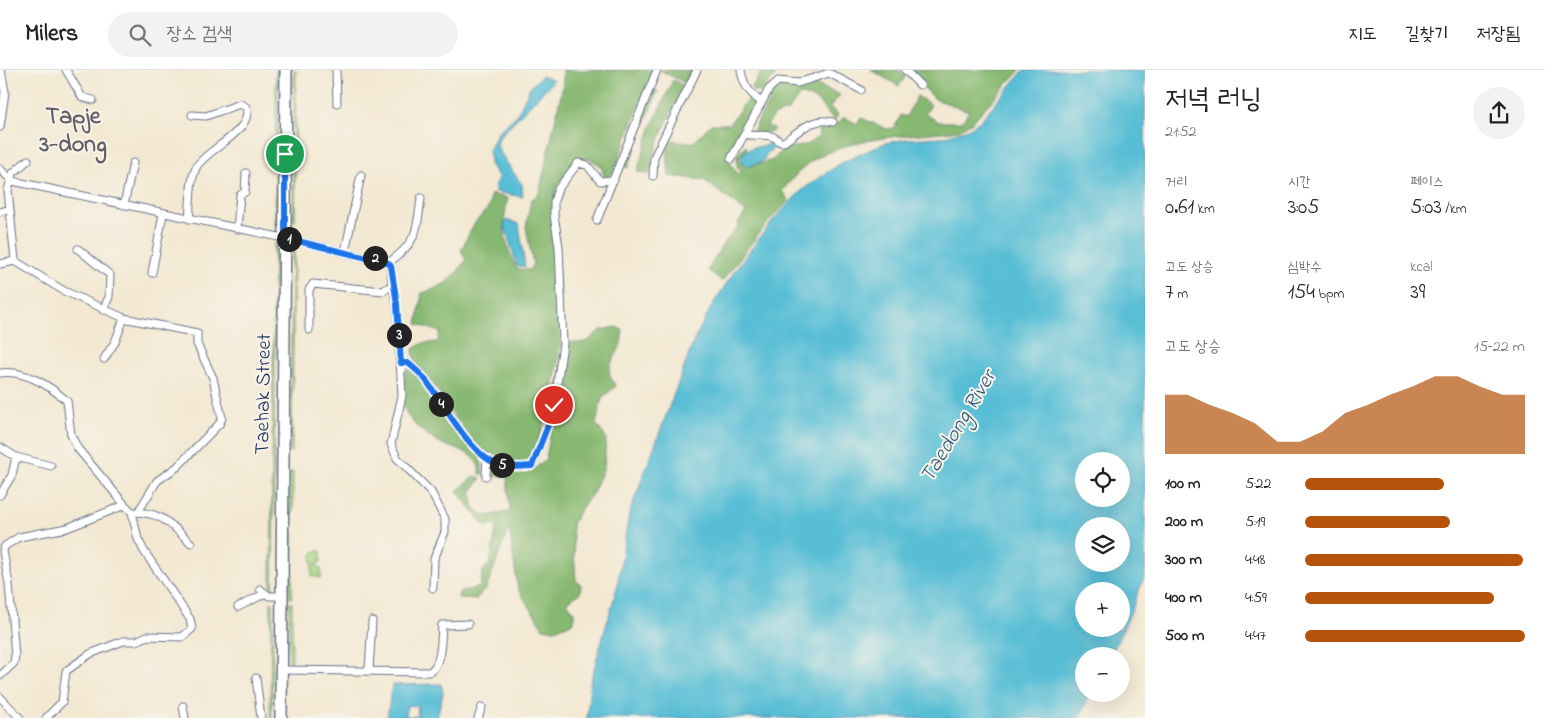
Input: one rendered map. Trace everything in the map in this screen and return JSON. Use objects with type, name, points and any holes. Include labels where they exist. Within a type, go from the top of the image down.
[{"type":"main road","name":"Taehak Street","points":[[281,718],[286,70]]},
{"type":"street","points":[[0,127],[5,92],[1,70]]},
{"type":"street","points":[[66,70],[82,97],[93,100]]},
{"type":"street","points":[[336,70],[337,103]]},
{"type":"street","points":[[597,220],[657,70]]},
{"type":"street","points":[[654,176],[654,157],[697,70]]},
{"type":"street","points":[[741,70],[750,94],[761,102]]},
{"type":"street","points":[[905,70],[920,85]]},
{"type":"street","points":[[731,159],[761,102],[778,81],[798,83],[826,73],[861,90]]},
{"type":"street","points":[[189,219],[197,166],[240,128],[247,115],[246,107],[240,104],[206,116],[192,115]]},
{"type":"street","points":[[744,134],[753,137],[771,135],[776,136],[780,142],[784,142],[814,122],[822,119],[833,122]]},
{"type":"street","points":[[15,261],[8,190],[13,173],[28,160]]},
{"type":"street","points":[[124,205],[133,163]]},
{"type":"street","points":[[401,363],[408,363],[424,377],[449,417],[478,450],[496,464],[515,467],[532,466],[535,463],[552,413],[563,344],[559,247],[554,215],[554,201],[558,189],[578,163],[587,165],[600,180],[614,180]]},
{"type":"street","points":[[0,169],[10,180],[285,238],[388,263],[391,266],[392,285],[397,304],[402,396],[392,451],[431,492],[445,519],[445,532],[434,559],[433,588]]},
{"type":"street","points":[[237,229],[240,195],[245,192],[246,173]]},
{"type":"street","points":[[345,252],[362,174]]},
{"type":"street","points":[[388,263],[413,241],[418,228],[421,198]]},
{"type":"street","points":[[0,212],[10,209]]},
{"type":"street","points":[[152,273],[164,214]]},
{"type":"street","points":[[78,248],[110,275],[109,297],[103,310]]},
{"type":"street","points":[[0,264],[15,261],[64,291],[124,318],[197,333],[197,344],[213,378],[222,418],[211,434],[177,467],[157,482],[135,512],[138,539],[190,619],[192,629],[182,637],[144,636],[136,640],[115,643],[90,654],[66,671],[62,702],[46,718]]},
{"type":"street","points":[[309,330],[309,290],[313,284],[383,291],[392,285]]},
{"type":"street","points":[[104,359],[115,342],[124,318]]},
{"type":"street","points":[[0,374],[14,373],[41,383],[67,401],[71,435],[78,449],[125,505],[135,512],[151,512],[164,519],[191,543]]},
{"type":"street","points":[[0,447],[16,457],[51,466]]},
{"type":"street","points":[[0,495],[12,475],[16,457]]},
{"type":"street","points":[[486,476],[487,457]]},
{"type":"street","points":[[0,676],[14,663],[15,656],[9,584],[3,551],[5,546],[18,537],[67,528],[125,505]]},
{"type":"street","points":[[0,538],[5,546]]},
{"type":"street","points":[[238,607],[262,592],[282,596]]},
{"type":"street","points":[[369,670],[372,621]]},
{"type":"street","points":[[282,670],[433,670],[441,651],[442,625],[468,624]]},
{"type":"street","points":[[256,678],[261,718]]},
{"type":"street","points":[[0,697],[20,718]]},
{"type":"street","points":[[183,706],[185,718]]},
{"type":"street","points":[[478,718],[482,707]]},
{"type":"green space","points":[[276,70],[278,70],[277,221],[275,221]]},
{"type":"green space","points":[[294,70],[296,70],[295,221],[293,221]]},
{"type":"green space","points":[[563,70],[653,70],[613,173],[605,179],[601,166],[588,158],[570,166],[555,192],[561,345],[550,407],[531,462],[514,463],[486,452],[464,430],[437,390],[418,367],[413,349],[423,343],[438,342],[440,332],[417,324],[422,293],[437,288],[447,281],[466,260],[461,250],[474,224],[489,207],[491,194],[508,198],[504,226],[509,251],[517,269],[530,270],[533,264],[526,227],[531,200],[539,194],[563,85]]},
{"type":"green space","points":[[660,70],[694,70],[685,83]]},
{"type":"green space","points":[[763,70],[780,70],[761,92],[753,91],[751,88]]},
{"type":"green space","points":[[871,70],[899,70],[906,76],[899,86]]},
{"type":"green space","points":[[909,70],[1020,70],[972,122],[959,130],[869,140],[835,150],[808,163],[782,191],[789,201],[768,222],[722,281],[708,270],[721,247],[739,225],[738,223],[746,212],[704,180],[669,176],[666,138],[679,142],[694,142],[711,124],[729,124],[749,98],[753,98],[757,105],[729,158],[730,163],[738,174],[741,171],[737,166],[737,154],[746,146],[747,150],[740,155],[739,159],[746,167],[773,160],[785,147],[800,146],[811,142],[819,135],[818,129],[823,125],[837,124],[844,117],[857,124],[861,118],[887,129],[894,128],[901,115],[906,117],[917,96],[931,105],[925,114],[939,122],[962,122],[969,111],[935,99],[924,88],[925,83]]},
{"type":"green space","points":[[673,80],[684,86],[659,139],[649,174],[637,172],[651,128]]},
{"type":"green space","points":[[782,84],[814,84],[840,95],[830,107],[838,115],[835,120],[814,99],[800,95],[788,111],[773,116],[767,126],[774,128],[772,132],[755,134],[753,131],[776,87]]},
{"type":"green space","points":[[653,89],[658,91],[642,129],[637,127]]},
{"type":"green space","points":[[631,143],[636,145],[628,168],[622,166]]},
{"type":"green space","points":[[274,243],[276,245],[273,594],[271,594]]},
{"type":"green space","points":[[292,248],[294,248],[292,452],[290,451]]},
{"type":"green space","points":[[616,327],[623,330],[621,344],[610,366],[610,375],[616,386],[602,398],[596,424],[606,438],[604,467],[593,493],[572,524],[576,580],[581,585],[580,593],[567,602],[574,612],[574,622],[555,630],[543,628],[518,589],[509,528],[486,589],[476,599],[458,598],[459,592],[480,587],[483,570],[490,563],[497,525],[484,526],[457,491],[474,476],[481,478],[471,493],[474,507],[484,516],[510,512],[507,476],[489,477],[490,462],[516,469],[536,468],[546,458],[567,341],[579,343],[588,341],[599,331]]},
{"type":"green space","points":[[410,366],[423,378],[481,457],[483,474],[480,474],[475,460],[471,456],[431,437],[415,425],[407,415],[403,401],[405,371]]},
{"type":"green space","points":[[293,472],[293,513],[290,513],[289,473]]},
{"type":"green space","points":[[290,532],[293,532],[292,598],[289,598]]},
{"type":"green space","points":[[315,551],[321,551],[321,561],[318,564],[312,564],[312,555]]},
{"type":"green space","points":[[312,566],[318,566],[321,569],[321,578],[312,576]]},
{"type":"green space","points":[[271,602],[273,602],[272,718],[270,718]]},
{"type":"green space","points":[[289,603],[292,603],[292,663],[289,663]]},
{"type":"water","name":"Taedong River","points":[[1024,70],[1145,70],[1145,575],[1130,614],[1130,582],[1075,582],[1075,637],[1119,637],[1114,647],[1075,647],[1075,702],[1086,702],[1079,718],[587,718],[590,683],[617,587],[629,514],[695,338],[713,304],[738,266],[775,218],[802,190],[841,163],[885,143],[907,139],[943,137],[968,129],[979,122]]},
{"type":"water","points":[[542,76],[554,80],[500,136],[497,144],[502,155],[522,184],[523,197],[495,192],[495,184],[499,178],[490,164],[489,150],[498,132],[517,115],[530,87]]},
{"type":"water","points":[[770,142],[774,143],[775,147],[767,153],[763,161],[749,166],[743,164],[741,157],[746,151],[754,147],[765,146]]},
{"type":"water","points":[[507,220],[519,224],[525,267],[517,266],[504,224]]},
{"type":"water","points":[[441,684],[443,692],[437,718],[387,718],[392,685]],"holes":[[[407,705],[418,706],[417,717],[406,716]]]},
{"type":"district","name":"Tapje 3-dong","points":[[73,131]]},
{"type":"route","points":[[285,154],[285,238],[384,260],[391,266],[392,285],[397,304],[401,363],[408,363],[424,377],[449,417],[478,450],[496,464],[515,467],[532,466],[535,463],[554,405]]}]
